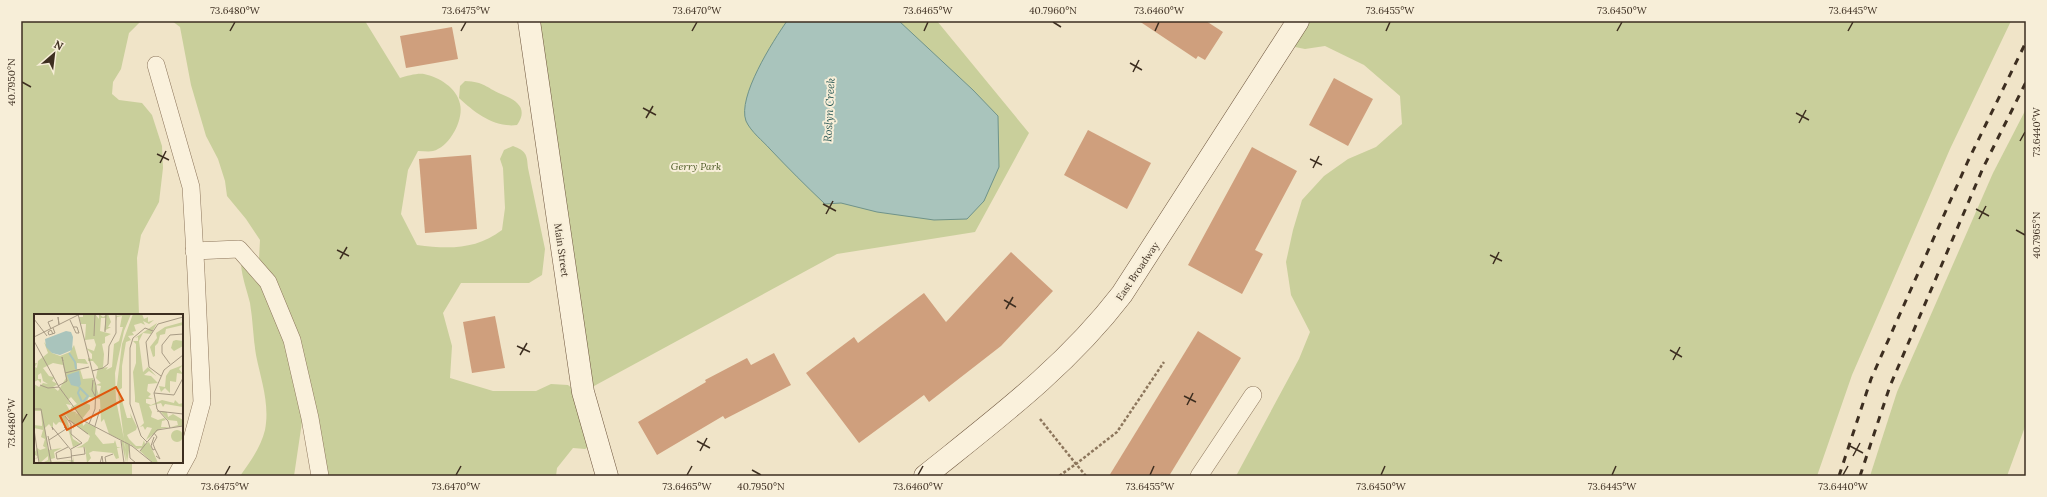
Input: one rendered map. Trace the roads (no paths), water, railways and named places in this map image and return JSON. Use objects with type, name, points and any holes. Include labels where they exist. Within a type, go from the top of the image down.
[{"type":"main road","name":"Main Street","points":[[529,21],[583,392],[607,476]]},
{"type":"main road","name":"East Broadway","points":[[925,476],[1023,398],[1061,364],[1100,323],[1122,294],[1298,21]]},
{"type":"lane","points":[[156,65],[191,187],[202,402],[188,454],[176,476]]},
{"type":"lane","points":[[194,251],[239,249],[268,282],[292,340],[310,418],[320,476]]},
{"type":"lane","points":[[1199,476],[1253,395]]},
{"type":"water","name":"Roslyn Creek","points":[[787,21],[899,21],[973,90],[998,116],[999,167],[984,201],[967,219],[934,220],[877,212],[841,203],[825,204],[754,133],[746,121],[745,111],[751,84],[773,42]]},
{"type":"railway","points":[[1839,476],[1871,379],[1968,161],[2026,42]]},
{"type":"railway","points":[[1860,476],[1890,386],[1983,168],[2026,82]]},
{"type":"park label","name":"Gerry Park","points":[[696,166]]}]
